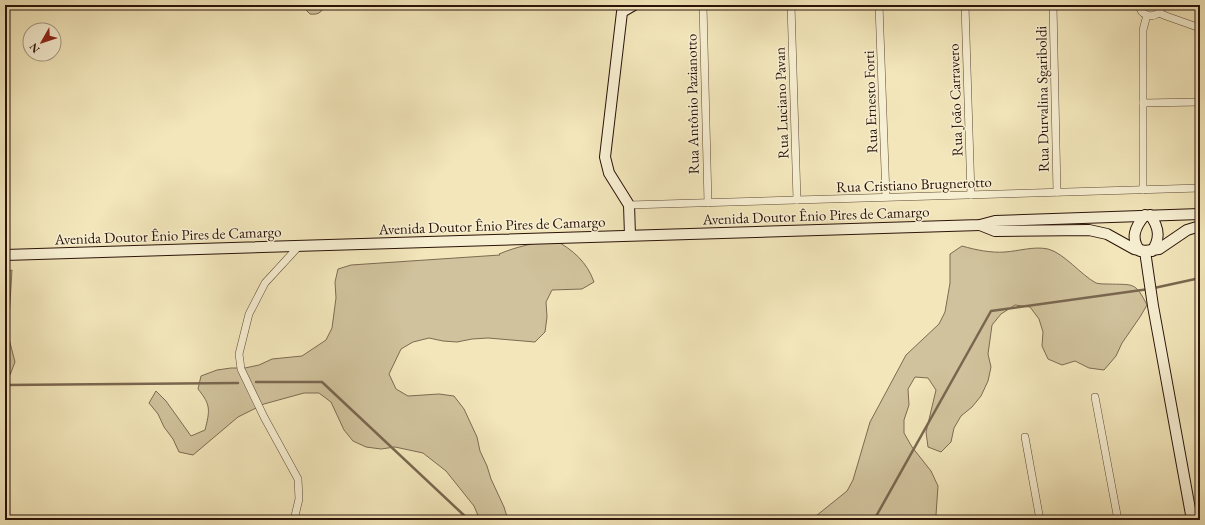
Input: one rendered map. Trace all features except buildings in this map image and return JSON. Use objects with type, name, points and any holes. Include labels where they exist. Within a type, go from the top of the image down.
[{"type":"main road","points":[[630,235],[629,206],[609,173],[605,157],[622,12],[634,5]]},
{"type":"main road","name":"Avenida Doutor Ênio Pires de Camargo","points":[[5,255],[980,225],[995,221],[1200,214]]},
{"type":"main road","points":[[1146,251],[1157,243],[1158,234],[1156,224],[1147,215],[1138,224],[1134,233],[1135,243],[1146,251],[1153,306],[1192,520]]},
{"type":"main road","name":"Avenida Doutor Ênio Pires de Camargo","points":[[980,225],[995,231],[1089,230],[1106,234],[1128,247],[1146,251]]},
{"type":"main road","points":[[1146,251],[1165,246],[1187,230],[1200,226]]},
{"type":"street","name":"Rua Antônio Pazianotto","points":[[703,5],[708,203]]},
{"type":"street","name":"Rua Luciano Pavan","points":[[791,5],[797,200]]},
{"type":"street","name":"Rua Ernesto Forti","points":[[880,5],[886,198]]},
{"type":"street","name":"Rua João Carravero","points":[[965,5],[971,195]]},
{"type":"street","name":"Rua Durvalina Sgariboldi","points":[[1053,5],[1057,192]]},
{"type":"street","points":[[1139,5],[1141,11],[1148,16],[1155,15],[1159,12],[1162,5]]},
{"type":"street","points":[[1159,12],[1200,28]]},
{"type":"street","points":[[1144,190],[1143,30],[1148,16]]},
{"type":"street","points":[[1144,103],[1200,102]]},
{"type":"street","name":"Rua Cristiano Brugnerotto","points":[[629,206],[1200,188]]},
{"type":"street","points":[[294,520],[299,499],[298,479],[264,417],[241,369],[239,354],[249,314],[264,283],[299,246]]},
{"type":"street","points":[[1095,397],[1118,520]]},
{"type":"street","points":[[1024,437],[1040,520]]},
{"type":"shaded area","points":[[306,5],[325,5],[321,12],[317,14],[310,14],[307,11]]},
{"type":"shaded area","points":[[555,240],[579,257],[587,268],[594,282],[582,289],[552,290],[546,302],[547,317],[545,332],[535,342],[488,338],[457,342],[429,338],[413,342],[401,349],[389,374],[396,389],[408,396],[439,394],[454,396],[464,409],[477,437],[480,451],[508,520],[480,520],[474,506],[446,471],[423,453],[395,447],[381,449],[366,447],[353,441],[344,430],[331,402],[319,393],[304,393],[264,404],[238,417],[193,455],[179,452],[158,414],[149,403],[156,391],[166,401],[191,436],[205,430],[208,417],[208,408],[205,399],[198,389],[201,376],[217,370],[245,368],[259,365],[272,359],[302,356],[326,340],[332,328],[336,298],[335,282],[338,269],[351,265],[500,255],[499,254],[506,251],[520,247]]},
{"type":"shaded area","points":[[962,246],[994,252],[1032,248],[1048,249],[1066,259],[1084,275],[1096,283],[1123,284],[1136,288],[1147,305],[1122,343],[1116,356],[1104,370],[1089,368],[1075,361],[1062,365],[1048,359],[1042,346],[1043,332],[1039,319],[1030,307],[1015,305],[1001,314],[992,325],[988,354],[991,367],[988,381],[981,396],[972,407],[961,416],[954,428],[951,442],[941,452],[928,447],[926,432],[936,390],[928,378],[915,377],[908,389],[909,405],[904,420],[904,433],[912,447],[931,471],[938,486],[936,515],[938,520],[811,520],[847,491],[853,480],[870,422],[906,355],[939,324],[945,312],[950,283],[950,254]]},
{"type":"shaded area","points":[[12,270],[8,335],[15,362],[10,375],[5,379],[5,273]]},
{"type":"waterway","points":[[1154,288],[1200,278]]},
{"type":"waterway","points":[[874,520],[991,311],[1149,289]]},
{"type":"waterway","points":[[256,382],[322,382],[469,520]]},
{"type":"waterway","points":[[5,385],[238,383]]}]
